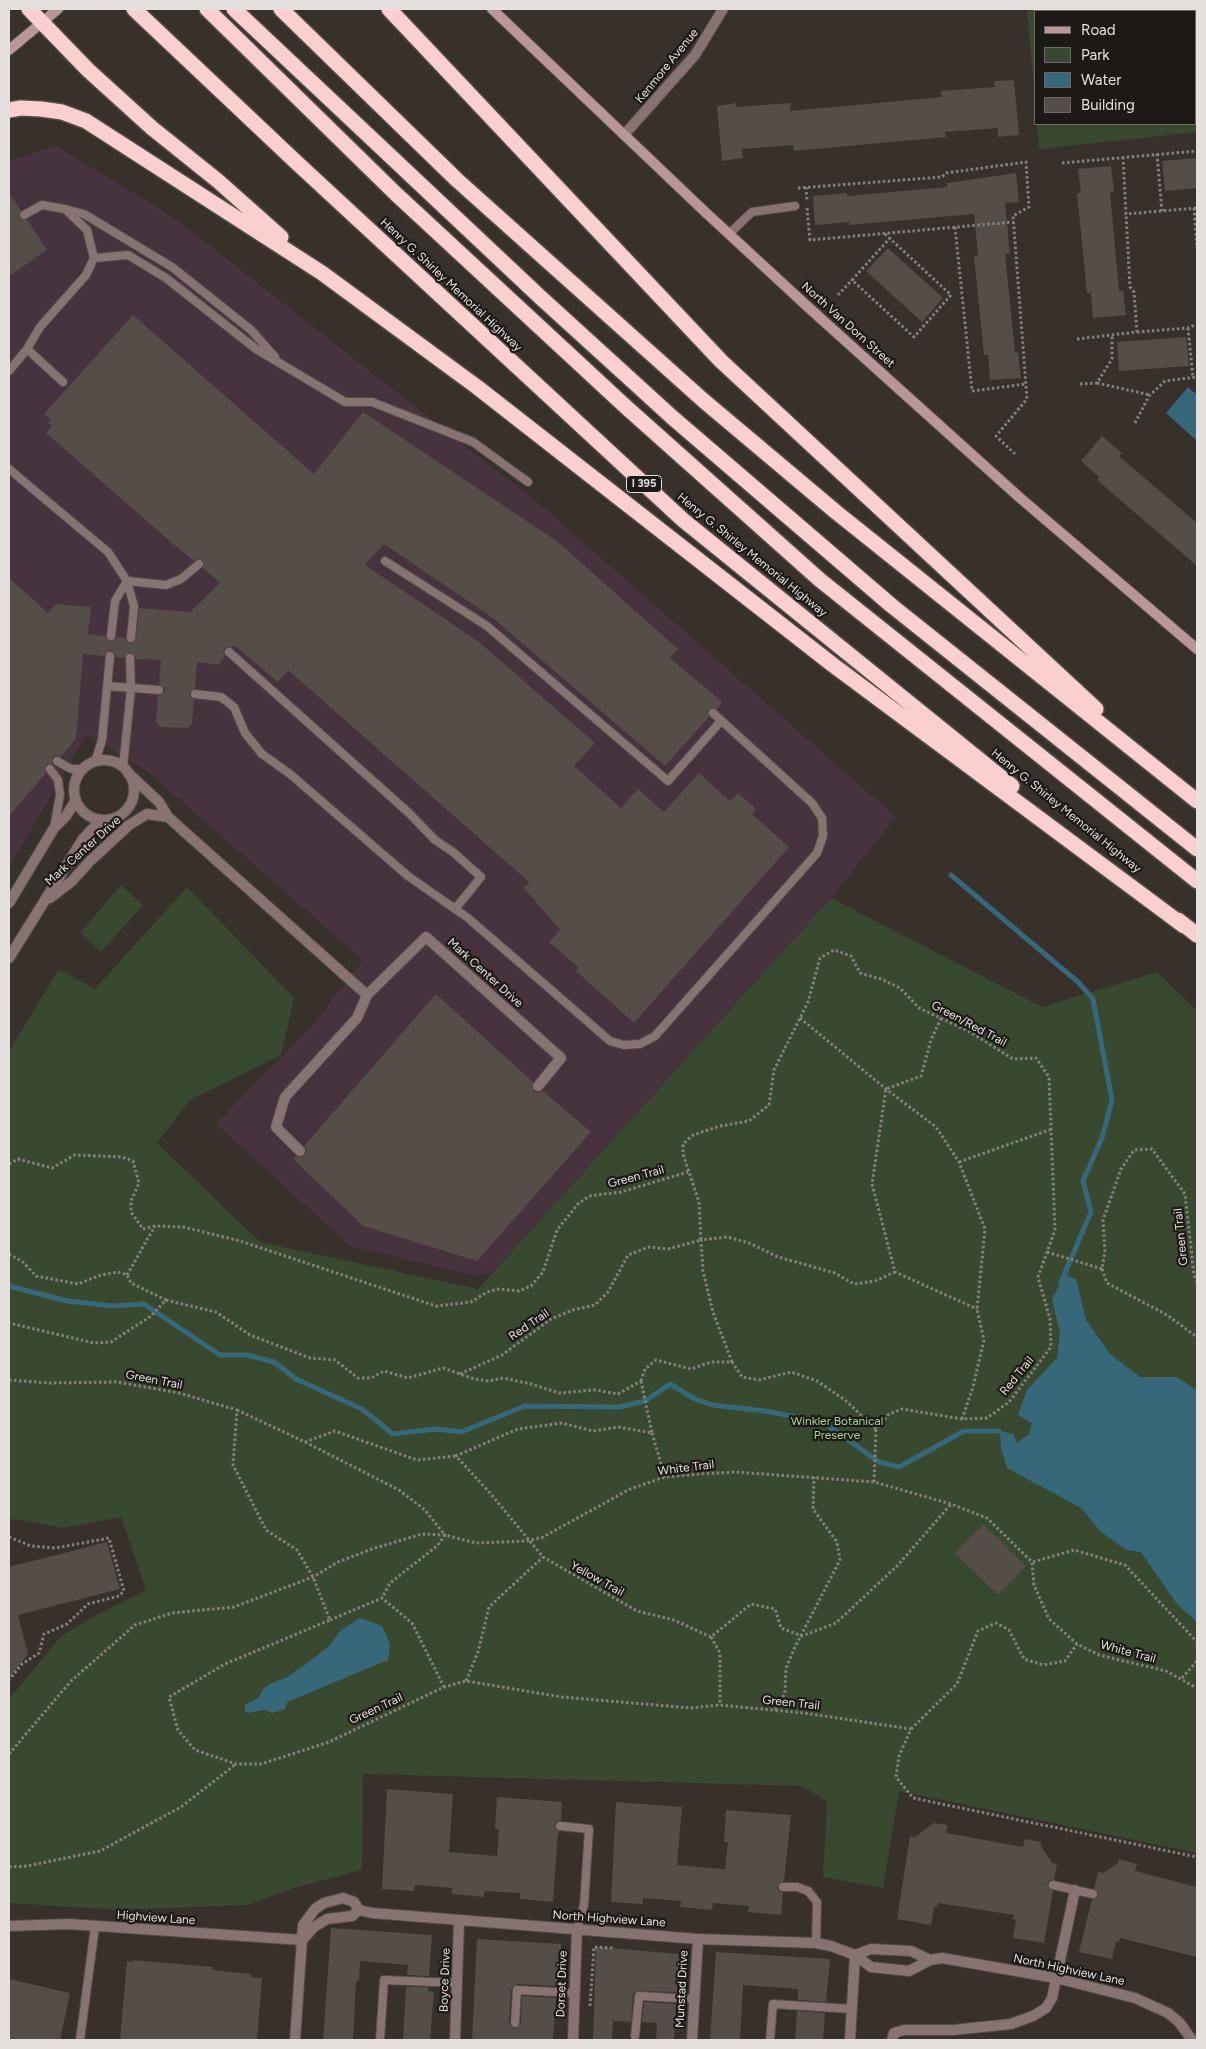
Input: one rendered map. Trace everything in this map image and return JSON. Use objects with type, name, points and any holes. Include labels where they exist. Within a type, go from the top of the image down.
[{"type":"highway","points":[[29,9],[88,70],[152,128],[218,181],[322,273]]},
{"type":"highway","name":"Henry G. Shirley Memorial Highway","points":[[134,9],[296,162],[683,520],[1197,935]]},
{"type":"highway","points":[[206,9],[396,194],[626,407],[820,580],[1197,881]]},
{"type":"highway","points":[[234,9],[532,290],[673,418],[892,606],[1197,850]]},
{"type":"highway","points":[[281,9],[457,180],[704,401],[836,512],[1194,798]]},
{"type":"highway","points":[[389,9],[720,361],[1194,798]]},
{"type":"highway","points":[[9,110],[21,108],[62,112],[86,121],[322,273],[477,387],[833,666],[1184,926]]},
{"type":"main road","points":[[9,50],[58,9]]},
{"type":"main road","name":"North Van Dorn Street","points":[[492,9],[729,234],[1019,497],[1197,649]]},
{"type":"street","name":"Kenmore Avenue","points":[[624,135],[695,55],[722,9]]},
{"type":"street","points":[[126,770],[134,789],[130,806],[118,817],[102,820],[86,814],[76,800],[75,783],[84,769],[95,762],[107,761],[126,770],[158,802],[168,817],[367,995]]},
{"type":"street","name":"Mark Center Drive","points":[[9,902],[54,828],[66,816],[76,800]]},
{"type":"street","name":"Mark Center Drive","points":[[43,903],[72,881],[90,860],[129,825],[147,814],[168,817]]},
{"type":"street","name":"Mark Center Drive","points":[[9,958],[83,839],[102,820]]},
{"type":"street","name":"Mark Center Drive","points":[[300,1150],[276,1127],[286,1097],[357,1018],[367,995],[426,937],[561,1058],[538,1086]]},
{"type":"street","points":[[892,2040],[894,2033],[904,2030],[984,2028],[1011,2024],[1046,2008],[1052,1998],[1075,1890]]},
{"type":"street","name":"North Highview Lane","points":[[302,1940],[303,1924],[324,1903],[343,1898],[354,1902],[360,1910]]},
{"type":"street","name":"North Highview Lane","points":[[302,1940],[314,1927],[327,1919],[352,1916],[360,1910],[459,1922],[816,1944],[831,1946],[855,1955],[871,1967],[909,1971],[930,1960],[942,1958],[1056,1978],[1135,1998],[1154,2005],[1179,2022],[1193,2036]]},
{"type":"street","name":"Boyce Drive","points":[[455,2040],[459,1922]]},
{"type":"street","name":"Highview Lane","points":[[9,1926],[40,1924],[302,1940]]},
{"type":"street","name":"Dorset Drive","points":[[572,2040],[577,1929]]},
{"type":"street","name":"Munstad Drive","points":[[692,2040],[698,1938]]},
{"type":"street","points":[[295,2040],[302,1940]]},
{"type":"street","name":"North Highview Lane","points":[[855,1955],[871,1948],[911,1951],[930,1960]]},
{"type":"street","points":[[850,2040],[855,1955]]},
{"type":"lane","points":[[24,215],[42,206],[84,214],[172,267],[252,330],[280,362]]},
{"type":"lane","points":[[729,234],[752,212],[795,206]]},
{"type":"lane","points":[[9,370],[27,349],[40,327],[86,275],[94,258],[87,230],[65,209]]},
{"type":"lane","points":[[94,258],[128,255],[166,278],[256,349],[345,402],[372,402],[473,442],[528,482]]},
{"type":"lane","points":[[27,349],[63,382]]},
{"type":"lane","points":[[9,469],[108,552],[127,582],[134,606],[131,638]]},
{"type":"lane","points":[[385,561],[488,626],[668,781],[721,721]]},
{"type":"lane","points":[[127,582],[166,585],[182,579],[199,564]]},
{"type":"lane","points":[[111,636],[115,601],[127,582]]},
{"type":"lane","points":[[229,652],[409,812],[435,840],[453,852],[481,877],[455,909]]},
{"type":"lane","points":[[95,762],[102,740],[110,656]]},
{"type":"lane","points":[[126,770],[131,688],[130,658]]},
{"type":"lane","points":[[107,686],[159,690]]},
{"type":"lane","points":[[195,694],[221,697],[234,708],[245,733],[262,754],[290,774],[408,876],[455,909],[610,1041],[624,1046],[640,1044],[655,1036],[816,853],[823,836],[822,818],[812,803],[713,712]]},
{"type":"lane","points":[[57,761],[71,769],[84,769]]},
{"type":"lane","points":[[50,769],[58,780],[60,795],[54,828]]},
{"type":"lane","points":[[560,1826],[589,1829],[584,1905],[577,1929]]},
{"type":"lane","points":[[1054,1885],[1093,1894]]},
{"type":"lane","points":[[784,1887],[797,1887],[808,1891],[817,1902],[816,1944]]},
{"type":"lane","points":[[80,2040],[96,1927]]},
{"type":"lane","points":[[380,2040],[384,1980],[457,1983]]},
{"type":"lane","points":[[515,2023],[517,1990],[574,1993]]},
{"type":"lane","points":[[635,2036],[639,1996],[694,1999]]},
{"type":"lane","points":[[770,2040],[773,2004],[852,2008]]},
{"type":"path","points":[[1062,163],[1197,151]]},
{"type":"path","points":[[1157,154],[1162,211]]},
{"type":"path","points":[[1123,157],[1130,287],[1134,292],[1137,332]]},
{"type":"path","points":[[798,188],[942,177],[946,173],[1026,162],[1029,207],[1013,216],[1013,222],[1027,399],[996,436],[1015,454]]},
{"type":"path","points":[[806,188],[806,199]]},
{"type":"path","points":[[807,208],[810,240],[1013,222]]},
{"type":"path","points":[[1126,214],[1196,208],[1197,248]]},
{"type":"path","points":[[955,227],[972,391],[1026,384]]},
{"type":"path","points":[[852,280],[914,337],[951,295],[885,234]]},
{"type":"path","points":[[838,295],[890,238]]},
{"type":"path","points":[[1077,339],[1188,328],[1197,324]]},
{"type":"path","points":[[1188,328],[1192,378]]},
{"type":"path","points":[[1097,383],[1112,360],[1112,335]]},
{"type":"path","points":[[1135,423],[1150,394],[1165,381],[1197,377]]},
{"type":"path","points":[[1080,384],[1097,383],[1150,394]]},
{"type":"path","name":"Green/Red Trail","points":[[688,1172],[683,1154],[683,1144],[693,1135],[720,1126],[749,1120],[769,1105],[774,1070],[808,1002],[820,958],[834,950],[851,956],[860,973],[882,979],[900,988],[919,1008],[970,1032],[1013,1059],[1036,1058],[1049,1077],[1052,1129],[1055,1230],[1047,1252]]},
{"type":"path","points":[[800,1018],[886,1089],[936,1127],[959,1162],[985,1229],[978,1309],[984,1340],[973,1387],[962,1420]]},
{"type":"path","points":[[886,1089],[921,1076],[931,1040],[941,1018]]},
{"type":"path","points":[[886,1089],[872,1184],[895,1272],[978,1309]]},
{"type":"path","points":[[959,1162],[1052,1129]]},
{"type":"path","name":"Green Trail","points":[[1102,1269],[1105,1252],[1104,1220],[1121,1169],[1134,1150],[1152,1149],[1185,1194],[1194,1275],[1197,1282]]},
{"type":"path","name":"Green Trail","points":[[9,1164],[18,1159],[52,1168],[75,1155],[122,1157],[133,1161],[139,1182],[131,1201],[131,1212],[143,1229],[155,1226],[183,1227],[240,1241],[436,1306],[471,1302],[492,1290],[519,1291],[532,1286],[543,1272],[557,1230],[578,1204],[589,1196],[621,1192],[688,1172]]},
{"type":"path","points":[[688,1172],[699,1202],[703,1270],[713,1312],[732,1362],[742,1377],[759,1380],[791,1372],[816,1381],[845,1400],[876,1429],[874,1482]]},
{"type":"path","points":[[127,1275],[155,1226]]},
{"type":"path","name":"Red Trail","points":[[460,1374],[502,1354],[551,1319],[573,1310],[595,1305],[608,1292],[628,1255],[649,1247],[668,1249],[700,1240],[727,1238],[749,1243],[778,1257],[835,1273],[854,1284],[875,1281],[895,1272]]},
{"type":"path","points":[[1047,1252],[1102,1269],[1107,1283],[1167,1314],[1197,1337]]},
{"type":"path","name":"Red Trail","points":[[876,1429],[889,1414],[902,1409],[962,1420],[987,1418],[1009,1402],[1051,1347],[1050,1320],[1038,1277],[1047,1252]]},
{"type":"path","points":[[9,1254],[23,1262],[36,1276],[78,1284],[101,1275],[118,1272],[127,1275],[131,1284],[166,1300],[216,1312],[250,1335],[310,1358],[335,1360],[358,1378],[371,1378],[384,1371],[408,1378],[443,1368],[488,1381],[503,1378],[559,1393],[595,1390],[618,1394],[641,1381]]},
{"type":"path","points":[[9,1323],[94,1343],[111,1342],[151,1316],[163,1306],[166,1300]]},
{"type":"path","points":[[664,1477],[641,1381],[645,1369],[656,1360],[691,1369],[711,1362],[732,1362]]},
{"type":"path","name":"Green Trail","points":[[9,1380],[50,1383],[117,1382],[179,1392],[237,1410],[399,1490],[425,1510],[445,1535]]},
{"type":"path","points":[[237,1410],[233,1465],[266,1530],[297,1550],[312,1577],[330,1620],[382,1598],[390,1583],[437,1546],[445,1535]]},
{"type":"path","points":[[304,1442],[335,1430],[417,1460],[456,1456],[518,1429],[562,1423],[593,1431],[618,1427],[652,1433]]},
{"type":"path","name":"Yellow Trail","points":[[456,1456],[490,1493],[527,1541],[542,1557],[637,1610],[674,1620],[711,1637]]},
{"type":"path","name":"White Trail","points":[[9,1754],[71,1681],[135,1624],[172,1613],[234,1607],[312,1577],[338,1562],[372,1549],[422,1534],[445,1535],[476,1543],[527,1541],[543,1537],[630,1489],[664,1477],[736,1472],[874,1482],[951,1504],[987,1518],[1032,1562],[1034,1585],[1049,1619],[1077,1644],[1099,1655],[1166,1671],[1182,1678],[1197,1688]]},
{"type":"path","points":[[775,1710],[785,1693],[786,1668],[840,1560],[837,1542],[813,1509],[814,1477]]},
{"type":"path","points":[[720,1705],[720,1653],[711,1637],[751,1604],[774,1608],[781,1628],[802,1636],[836,1623],[898,1565],[951,1504]]},
{"type":"path","points":[[9,1537],[31,1546],[56,1548],[109,1538],[124,1591],[119,1596],[88,1604],[68,1624],[44,1634],[38,1653],[32,1660],[22,1664],[9,1680]]},
{"type":"path","points":[[1032,1562],[1074,1550],[1124,1565],[1197,1642]]},
{"type":"path","points":[[466,1681],[478,1652],[489,1606],[542,1557]]},
{"type":"path","points":[[382,1598],[412,1623],[444,1687]]},
{"type":"path","name":"Green Trail","points":[[330,1620],[225,1664],[168,1697],[178,1730],[195,1750],[236,1764],[261,1764],[329,1742],[444,1687],[466,1681],[562,1697],[691,1708],[720,1705],[775,1710],[911,1729]]},
{"type":"path","points":[[1077,1644],[1065,1660],[1043,1665],[1024,1659],[1009,1630],[996,1623],[978,1631],[957,1684],[911,1729],[899,1756],[896,1777],[913,1798],[1197,1857]]},
{"type":"path","points":[[1182,1678],[1197,1661]]},
{"type":"path","points":[[9,1867],[27,1866],[100,1851],[181,1807],[236,1764]]},
{"type":"path","points":[[589,2014],[594,1947],[621,1948]]},
{"type":"shaded area","points":[[55,145],[176,219],[543,507],[896,817],[831,898],[491,1274],[476,1276],[350,1246],[216,1124],[311,1027],[363,960],[148,772],[87,734],[9,868],[9,161]]},
{"type":"green space","points":[[1027,9],[1197,9],[1197,132],[1039,149],[1037,125],[1196,125],[1196,10],[1034,10],[1034,89]]},
{"type":"green space","points":[[121,885],[143,905],[101,952],[80,933]]},
{"type":"green space","name":"Winkler Botanical Preserve","points":[[187,887],[294,998],[281,1055],[190,1100],[157,1143],[260,1242],[478,1289],[831,898],[1042,1007],[1157,972],[1197,1011],[1197,1853],[899,1791],[883,1888],[823,1877],[827,1802],[803,1786],[363,1774],[362,1870],[297,1887],[247,1905],[118,1910],[9,1903],[9,1699],[61,1636],[96,1615],[146,1590],[121,1517],[64,1528],[9,1518],[9,1051],[59,969],[95,989]]},
{"type":"water","points":[[1188,387],[1197,395],[1197,441],[1166,413]]},
{"type":"water","points":[[1065,1275],[1076,1279],[1086,1320],[1111,1355],[1140,1377],[1176,1377],[1197,1390],[1197,1622],[1177,1604],[1141,1552],[1126,1550],[1101,1532],[1081,1508],[1007,1468],[1001,1448],[1000,1431],[1013,1434],[1017,1443],[1029,1434],[1032,1423],[1018,1415],[1027,1390],[1057,1358],[1060,1333],[1052,1299]]},
{"type":"water","points":[[360,1618],[382,1626],[390,1644],[388,1660],[287,1702],[285,1709],[272,1713],[264,1710],[248,1713],[245,1711],[245,1705],[258,1698],[264,1688],[286,1678],[309,1662],[329,1646],[341,1630]]},
{"type":"building","points":[[1014,80],[1019,135],[998,137],[998,128],[945,132],[946,137],[794,151],[793,145],[742,149],[743,158],[722,161],[717,106],[736,103],[736,107],[791,103],[790,111],[942,97],[940,91],[995,87],[994,81]]},
{"type":"building","points":[[1197,158],[1197,188],[1165,191],[1162,161]]},
{"type":"building","points":[[1111,166],[1114,192],[1110,192],[1119,291],[1123,291],[1126,315],[1093,318],[1091,293],[1087,293],[1077,193],[1081,193],[1078,169]]},
{"type":"building","points":[[1016,173],[1019,202],[1005,203],[1010,254],[1005,254],[1015,352],[1018,352],[1021,378],[990,380],[988,355],[984,355],[974,256],[978,255],[974,214],[849,225],[849,222],[815,225],[813,196],[847,193],[847,196],[947,187],[947,183]]},
{"type":"building","points":[[9,193],[21,211],[19,218],[27,220],[47,250],[9,276]]},
{"type":"building","points":[[888,248],[943,298],[922,322],[866,271]]},
{"type":"building","points":[[133,315],[314,474],[363,412],[558,542],[678,649],[670,658],[722,702],[717,709],[709,710],[709,717],[665,766],[493,618],[384,544],[365,565],[479,642],[595,743],[574,766],[621,808],[638,789],[664,812],[699,773],[730,801],[738,793],[756,809],[752,814],[789,847],[634,1023],[576,971],[579,968],[549,942],[560,930],[524,888],[529,882],[288,670],[278,682],[235,646],[225,648],[223,651],[225,656],[218,665],[197,662],[195,688],[189,694],[194,700],[192,724],[187,728],[160,727],[156,722],[158,696],[165,691],[164,687],[159,684],[161,660],[136,659],[130,652],[124,658],[116,657],[114,652],[110,650],[104,656],[83,654],[76,739],[61,757],[56,755],[52,758],[52,764],[47,764],[45,767],[46,773],[9,816],[9,578],[48,613],[56,604],[91,607],[88,634],[105,636],[111,642],[117,637],[125,638],[131,644],[136,639],[139,608],[190,612],[220,583],[203,568],[203,560],[199,558],[194,561],[46,433],[52,426],[48,423],[51,420],[44,414]]},
{"type":"building","points":[[1186,337],[1189,366],[1119,371],[1117,342]]},
{"type":"building","points":[[1102,436],[1122,453],[1119,456],[1197,523],[1197,566],[1097,480],[1099,477],[1081,461]]},
{"type":"building","points":[[436,994],[533,1082],[533,1091],[537,1093],[543,1091],[591,1132],[477,1261],[363,1226],[293,1159],[296,1156],[301,1158],[305,1155],[307,1150],[304,1146]]},
{"type":"building","points":[[983,1524],[1026,1566],[998,1595],[955,1553]]},
{"type":"building","points":[[107,1542],[120,1589],[18,1615],[28,1654],[9,1678],[9,1567]]},
{"type":"building","points":[[387,1789],[453,1794],[449,1852],[497,1856],[499,1829],[495,1829],[497,1797],[562,1802],[561,1820],[556,1822],[554,1826],[560,1832],[558,1833],[553,1902],[520,1899],[520,1893],[484,1891],[484,1897],[452,1894],[452,1888],[415,1885],[414,1891],[382,1889]]},
{"type":"building","points":[[616,1802],[682,1807],[677,1865],[725,1869],[728,1842],[724,1842],[726,1810],[791,1815],[784,1881],[777,1887],[783,1893],[781,1915],[748,1912],[749,1906],[713,1903],[712,1910],[680,1907],[681,1901],[643,1898],[643,1904],[611,1902]]},
{"type":"building","points":[[934,1823],[948,1825],[946,1833],[1023,1847],[1025,1839],[1041,1842],[1041,1846],[1052,1863],[1057,1864],[1054,1880],[1049,1881],[1047,1884],[1053,1891],[1044,1943],[1013,1938],[1016,1920],[1013,1919],[1014,1915],[938,1903],[937,1907],[934,1907],[931,1925],[897,1919],[910,1836],[915,1837]]},
{"type":"building","points":[[1119,1859],[1137,1864],[1135,1871],[1197,1887],[1197,1957],[1120,1938],[1119,1942],[1116,1942],[1112,1959],[1079,1952],[1092,1899],[1098,1896],[1094,1889],[1098,1872],[1103,1873],[1118,1863]]},
{"type":"building","points":[[331,1928],[432,1935],[429,1976],[407,1975],[408,1965],[360,1961],[359,1981],[356,1981],[353,2040],[323,2040]]},
{"type":"building","points":[[477,1939],[561,1944],[557,1986],[517,1984],[511,1990],[509,2023],[514,2029],[521,2024],[522,1996],[556,1998],[553,2040],[472,2040]]},
{"type":"building","points":[[596,1947],[680,1954],[677,1992],[636,1991],[633,1995],[631,2022],[613,2021],[612,2040],[593,2040]]},
{"type":"building","points":[[716,1952],[830,1959],[826,2002],[798,2000],[798,1989],[743,1985],[740,2040],[710,2040]]},
{"type":"building","points":[[133,1960],[213,1967],[212,1970],[251,1974],[251,1977],[262,1978],[257,2040],[120,2040],[127,1961],[133,1962]]},
{"type":"building","points":[[9,1979],[70,1993],[60,2040],[9,2040]]},
{"type":"building","points":[[406,1987],[428,1987],[428,1991],[434,1992],[430,2040],[403,2040]]},
{"type":"building","points":[[644,2002],[676,2004],[674,2040],[656,2040],[657,2023],[642,2022]]},
{"type":"building","points":[[797,2011],[825,2013],[823,2040],[795,2040]]},
{"type":"waterway","points":[[951,875],[1078,982],[1093,999],[1112,1100],[1102,1138],[1083,1181],[1091,1212],[1061,1282]]},
{"type":"waterway","points":[[9,1286],[67,1301],[113,1306],[144,1304],[220,1355],[247,1355],[274,1362],[296,1379],[362,1409],[393,1434],[436,1429],[461,1432],[525,1406],[619,1407],[645,1401],[670,1384],[695,1399],[713,1405],[765,1411],[823,1422],[879,1462],[899,1467],[964,1431],[999,1431]]}]
